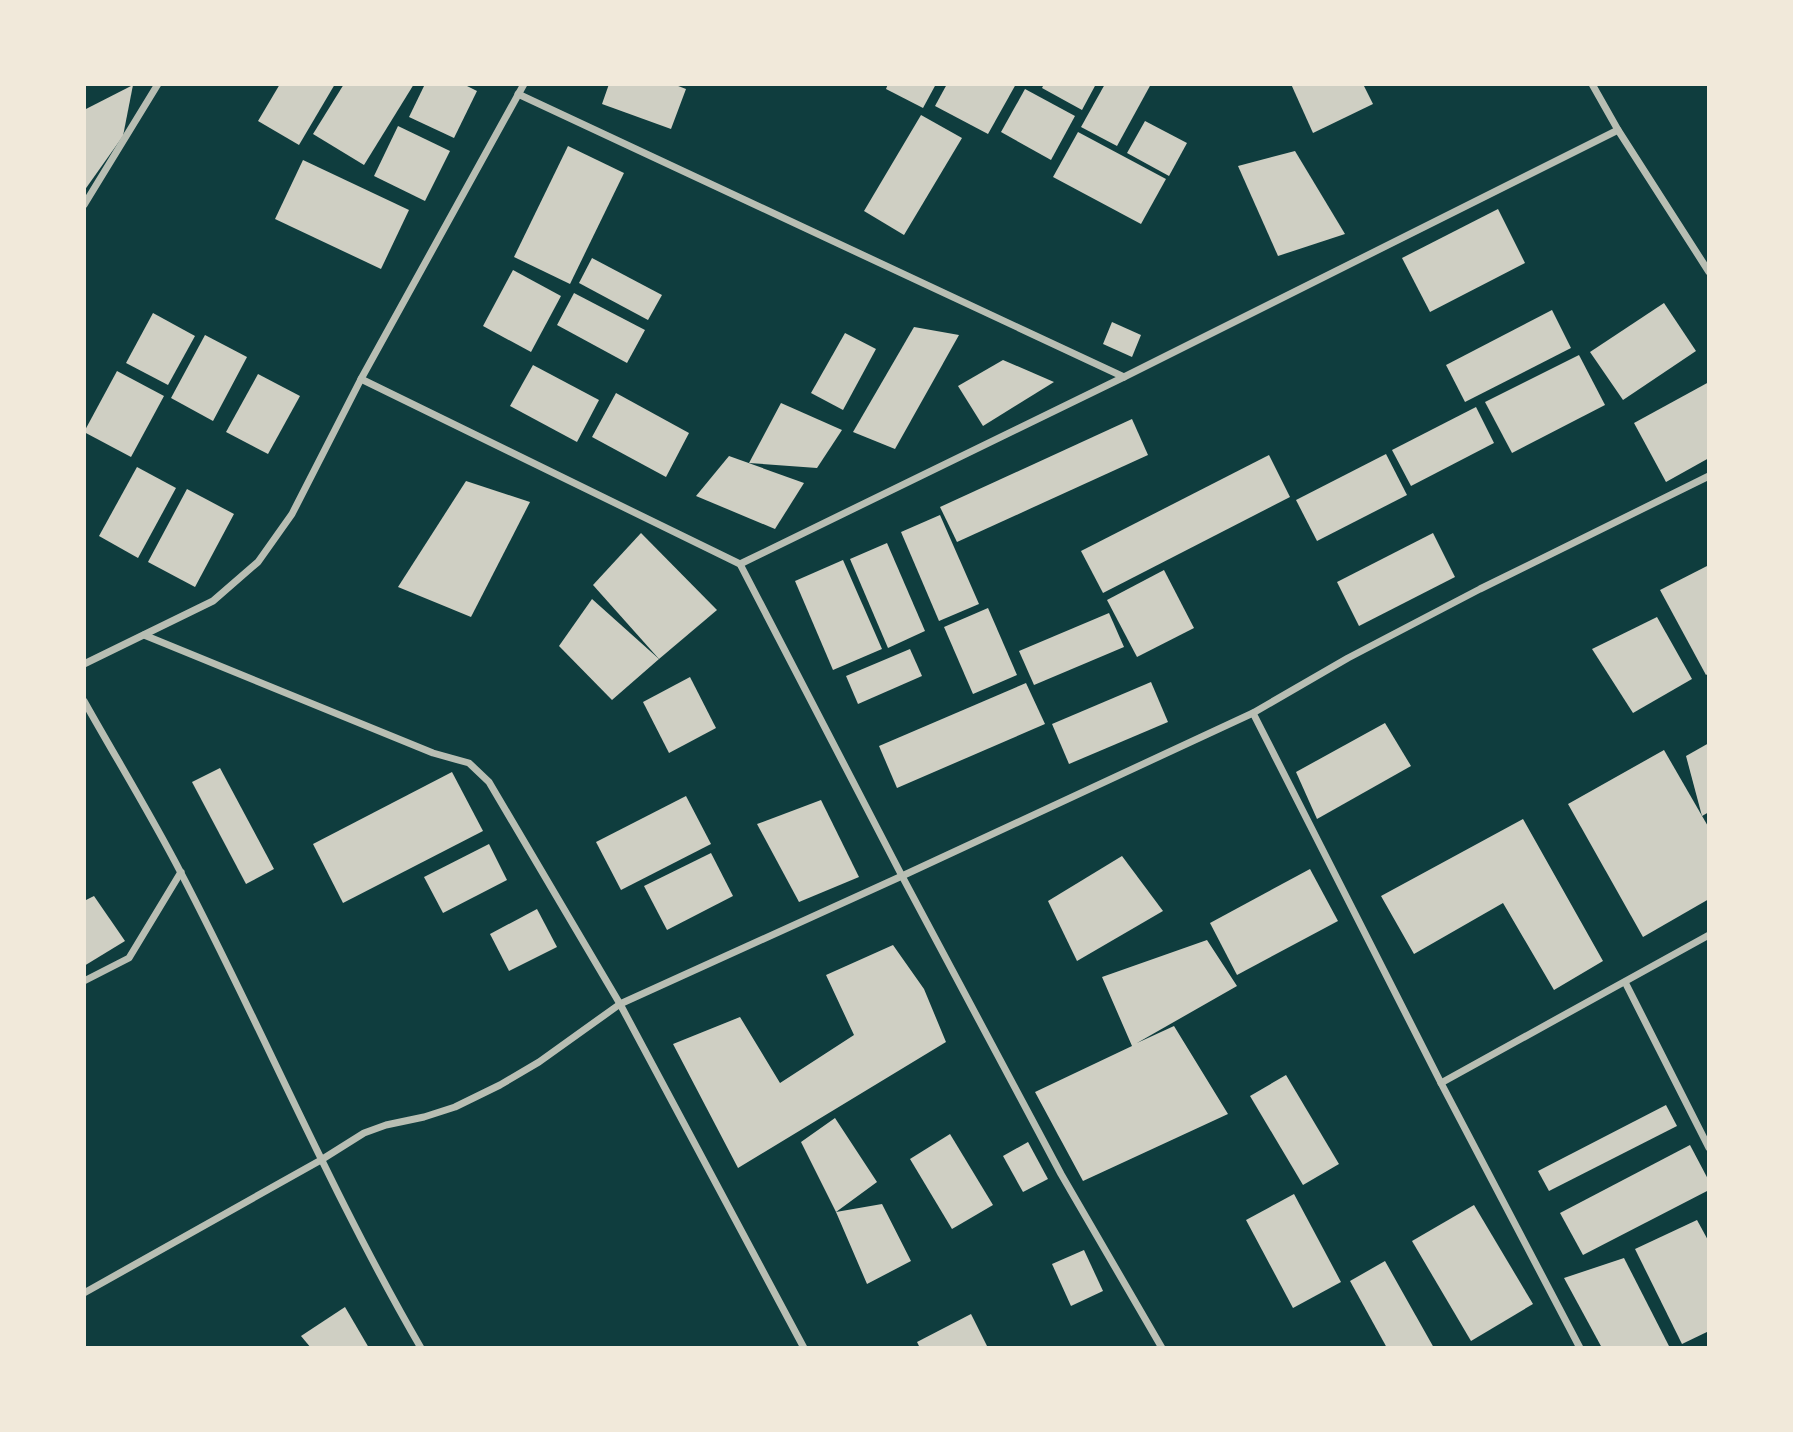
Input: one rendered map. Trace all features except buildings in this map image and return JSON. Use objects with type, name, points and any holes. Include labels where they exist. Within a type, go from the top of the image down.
[{"type":"street","points":[[84,205],[158,84]]},
{"type":"street","points":[[84,664],[213,601],[258,562],[292,514],[361,379],[524,84]]},
{"type":"street","points":[[1592,84],[1618,130],[1709,272]]},
{"type":"street","points":[[518,94],[1124,377]]},
{"type":"street","points":[[740,564],[1124,377],[1618,130]]},
{"type":"street","points":[[361,379],[740,564],[902,876],[1062,1174],[1162,1348]]},
{"type":"street","points":[[84,1293],[321,1160],[364,1133],[455,1107],[500,1085],[539,1062],[620,1004],[1253,713],[1348,658],[1458,600],[1709,476]]},
{"type":"street","points":[[144,635],[433,753],[469,763],[489,782],[620,1004],[804,1348]]},
{"type":"street","points":[[84,701],[180,872],[321,1160],[393,1300],[421,1348]]},
{"type":"street","points":[[1253,713],[1441,1083],[1580,1348]]},
{"type":"street","points":[[84,981],[128,958],[180,872]]},
{"type":"street","points":[[1441,1083],[1709,935]]},
{"type":"street","points":[[1625,982],[1709,1148]]}]
